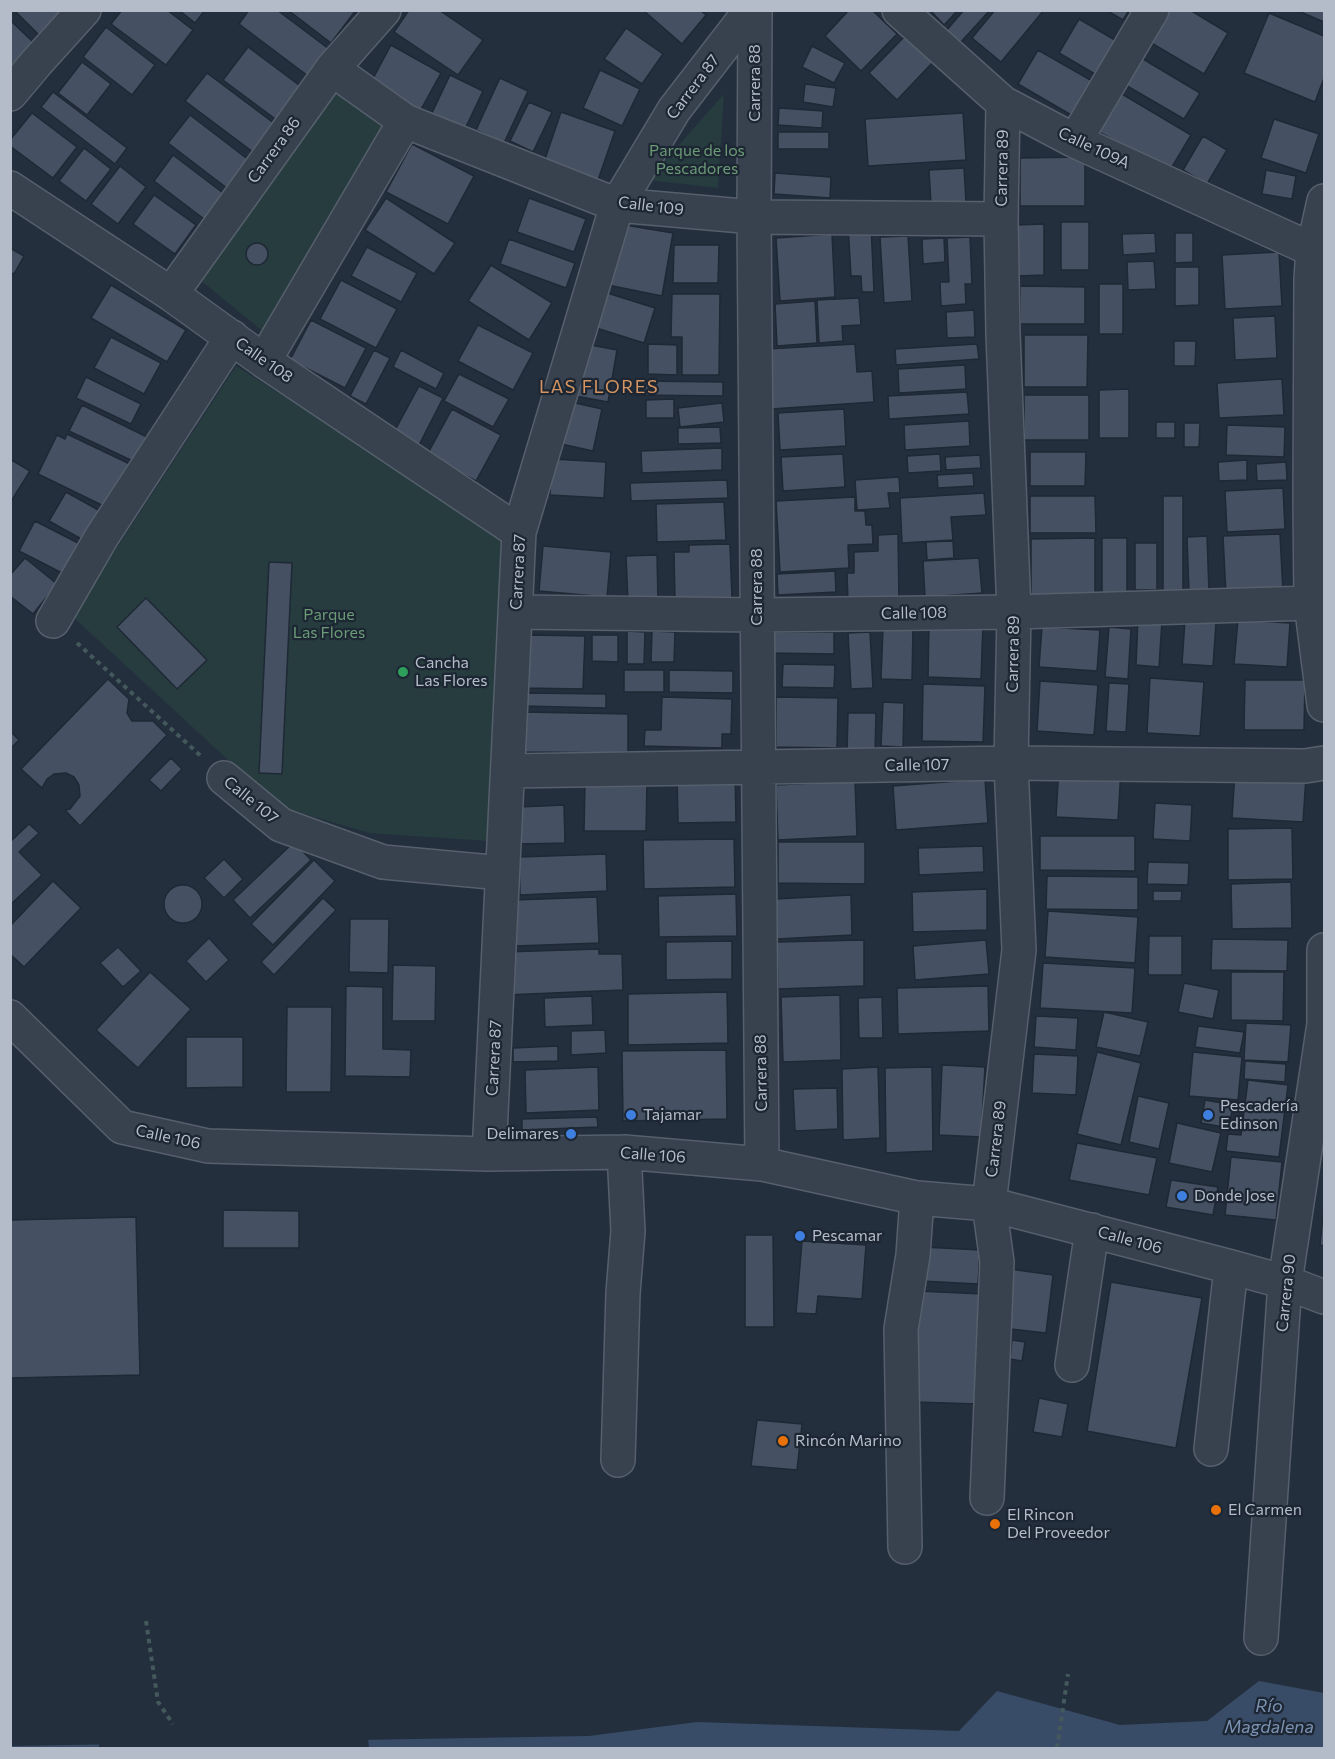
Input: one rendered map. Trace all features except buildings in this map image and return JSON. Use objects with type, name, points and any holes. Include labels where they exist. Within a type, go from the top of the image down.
[{"type":"street","points":[[10,94],[84,10]]},
{"type":"street","name":"Carrera 86","points":[[171,294],[332,69],[384,10]]},
{"type":"street","name":"Carrera 87","points":[[489,1154],[519,532],[617,204],[674,110],[753,10]]},
{"type":"street","name":"Carrera 88","points":[[753,10],[762,1164]]},
{"type":"street","name":"Calle 109A","points":[[899,10],[1003,103],[1316,270]]},
{"type":"street","points":[[1076,141],[1152,10]]},
{"type":"street","name":"Calle 109","points":[[332,69],[405,121],[617,204],[754,217],[1001,219]]},
{"type":"street","name":"Carrera 89","points":[[987,1497],[997,1262],[989,1204],[1019,950],[1011,763],[1014,612],[1003,334],[1001,219],[1003,103]]},
{"type":"street","points":[[264,361],[405,121]]},
{"type":"street","name":"Calle 108","points":[[10,188],[171,294],[264,361],[519,532]]},
{"type":"street","points":[[1324,201],[1316,270],[1317,499],[1311,603],[1324,705]]},
{"type":"street","points":[[53,621],[102,538],[232,337]]},
{"type":"street","name":"Calle 108","points":[[516,612],[757,615],[1014,612],[1311,603]]},
{"type":"street","name":"Calle 107","points":[[509,771],[1011,763],[1305,766],[1324,763]]},
{"type":"street","name":"Calle 107","points":[[224,778],[282,825],[383,862],[502,873]]},
{"type":"street","name":"Carrera 90","points":[[1261,1638],[1285,1282],[1324,1024],[1324,950]]},
{"type":"street","name":"Calle 106","points":[[10,1017],[122,1127],[208,1146],[489,1154],[624,1152],[762,1164],[917,1198],[989,1204],[1285,1282],[1324,1298]]},
{"type":"street","points":[[618,1460],[623,1293],[628,1231],[624,1152]]},
{"type":"street","points":[[905,1546],[901,1329],[913,1255],[917,1198]]},
{"type":"street","points":[[1072,1365],[1092,1230]]},
{"type":"street","points":[[1211,1449],[1231,1267]]},
{"type":"path","name":"Calle 107","points":[[53,621],[224,778]]},
{"type":"path","points":[[146,1621],[158,1702],[173,1724]]},
{"type":"path","points":[[1057,1749],[1068,1674]]},
{"type":"green space","points":[[338,89],[387,122],[265,333],[199,279]]},
{"type":"green space","name":"Parque de los Pescadores","points":[[724,94],[718,188],[648,180]]},
{"type":"green space","name":"Parque Las Flores","points":[[236,366],[502,534],[488,841],[369,833],[278,806],[72,616]]},
{"type":"water","name":"Río Magdalena","points":[[1259,1681],[1324,1693],[1324,1748],[11,1748],[10,1746],[589,1736],[697,1722],[959,1731],[997,1691],[1120,1725],[1207,1721]]},
{"type":"pier","points":[[368,1737],[369,1748],[99,1748],[99,1742]]},
{"type":"place","name":"Cancha Las Flores","points":[[403,672]]},
{"type":"place","name":"Tajamar","points":[[631,1115]]},
{"type":"place","name":"Pescadería Edinson","points":[[1208,1115]]},
{"type":"place","name":"Delimares","points":[[571,1134]]},
{"type":"place","name":"Donde Jose","points":[[1182,1196]]},
{"type":"place","name":"Pescamar","points":[[800,1236]]},
{"type":"place","name":"Rincón Marino","points":[[783,1441]]},
{"type":"place","name":"El Carmen","points":[[1216,1510]]},
{"type":"place","name":"El Rincon Del Proveedor","points":[[995,1524]]},
{"type":"district","name":"LAS FLORES","points":[[599,387]]}]
